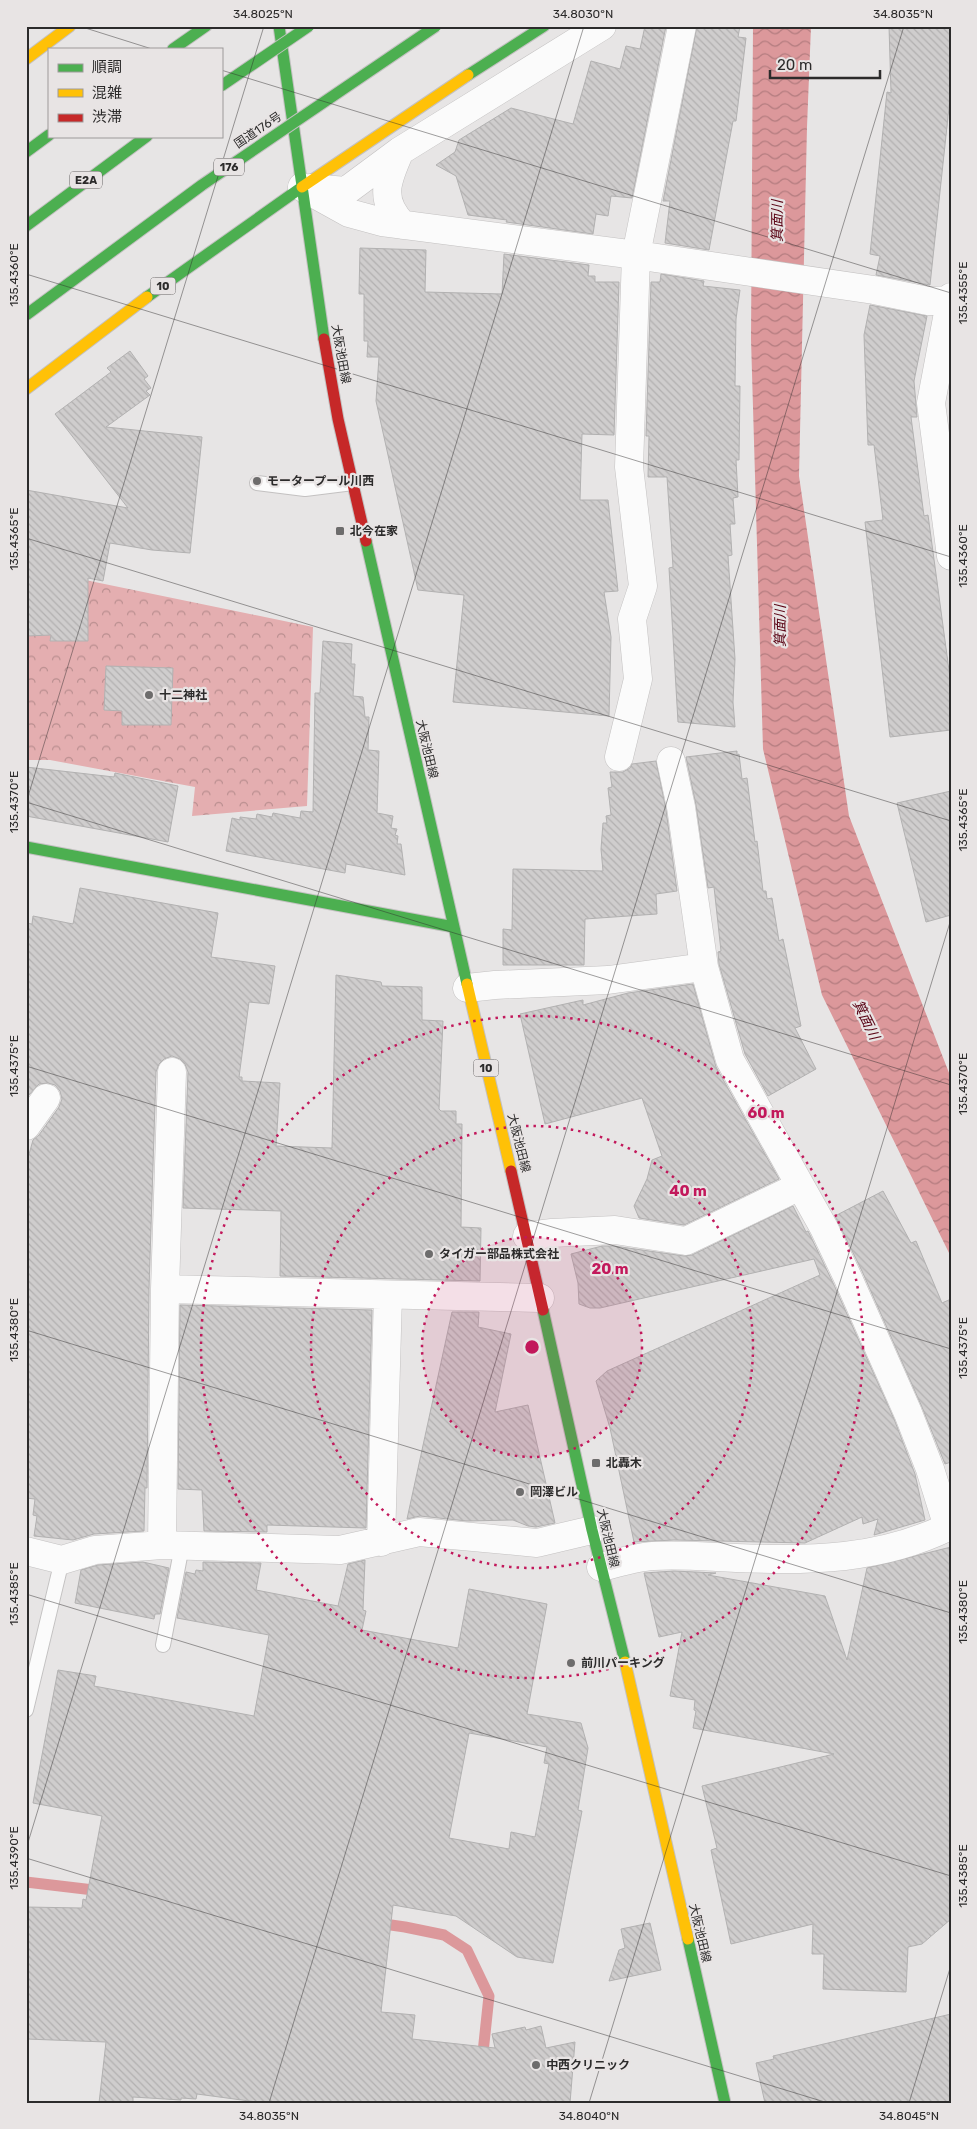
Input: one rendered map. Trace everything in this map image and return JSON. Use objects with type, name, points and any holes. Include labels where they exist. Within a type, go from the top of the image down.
[{"type":"main road","points":[[26,58],[70,26]]},
{"type":"main road","points":[[173,48],[206,26]]},
{"type":"main road","name":"大阪池田線","points":[[279,26],[320,314],[338,419],[467,988],[527,1236],[592,1530],[620,1639],[725,2103]]},
{"type":"main road","points":[[222,85],[309,26]]},
{"type":"main road","name":"国道176号","points":[[26,315],[202,185],[436,26]]},
{"type":"main road","points":[[394,141],[513,45],[544,26]]},
{"type":"main road","points":[[26,152],[48,136]]},
{"type":"main road","name":"E2A","points":[[26,226],[144,138]]},
{"type":"main road","name":"10","points":[[26,390],[227,239],[302,187]]},
{"type":"main road","points":[[26,847],[454,927]]},
{"type":"street","points":[[302,187],[346,191],[394,141],[602,26]]},
{"type":"street","points":[[619,757],[638,679],[632,619],[643,586],[629,467],[636,255],[682,26]]},
{"type":"street","points":[[394,141],[387,191],[389,206],[394,216],[403,225]]},
{"type":"street","points":[[302,187],[349,214],[403,225],[636,255],[874,290],[928,301],[951,299],[931,402],[951,556]]},
{"type":"street","points":[[601,1567],[651,1556],[783,1559],[848,1557],[899,1547],[924,1539],[948,1527],[930,1469],[905,1404],[848,1278],[824,1228],[730,1060],[704,967],[681,807],[671,760]]},
{"type":"street","points":[[467,988],[608,980],[704,967]]},
{"type":"street","points":[[172,1072],[165,1289],[172,1545]]},
{"type":"street","points":[[26,1126],[46,1098]]},
{"type":"street","points":[[527,1236],[552,1232],[615,1230],[686,1241],[800,1186]]},
{"type":"street","points":[[165,1289],[540,1298]]},
{"type":"street","points":[[381,1542],[388,1295]]},
{"type":"street","points":[[26,1551],[62,1560],[95,1550],[172,1545],[340,1550],[419,1532],[536,1543],[592,1530]]},
{"type":"lane","points":[[257,483],[305,489],[352,483]]},
{"type":"lane","points":[[163,1645],[172,1545]]},
{"type":"lane","points":[[26,1710],[62,1560]]},
{"type":"green space","name":"十二神社","points":[[56,574],[313,627],[307,806],[192,816],[195,787],[50,760],[26,760],[26,577]]},
{"type":"water","name":"箕面川","points":[[753,26],[811,26],[799,476],[849,816],[951,1078],[951,1257],[822,995],[763,749],[751,339]]},
{"type":"building","points":[[645,26],[666,26],[632,198],[611,196],[608,216],[596,214],[593,234],[468,215],[456,176],[436,165],[455,152],[459,140],[511,108],[573,124],[591,61],[620,69],[626,46],[640,49]]},
{"type":"building","points":[[697,26],[740,26],[738,37],[746,38],[736,121],[733,121],[709,250],[665,243],[670,201],[663,201]]},
{"type":"building","points":[[889,26],[951,26],[951,89],[930,285],[876,275],[880,256],[870,254],[887,92],[891,93]]},
{"type":"building","points":[[360,248],[426,250],[425,292],[502,294],[504,254],[589,265],[588,276],[595,276],[595,282],[619,282],[614,435],[582,434],[580,500],[608,500],[618,591],[604,592],[611,637],[609,716],[453,702],[464,595],[418,590],[376,401],[379,357],[367,357],[368,341],[364,341],[364,294],[359,294]]},
{"type":"building","points":[[661,274],[704,281],[703,286],[740,290],[736,319],[735,386],[740,386],[739,460],[736,460],[738,497],[733,498],[735,524],[730,524],[732,555],[728,556],[735,659],[733,702],[735,727],[678,722],[669,568],[673,567],[667,477],[648,477],[649,436],[646,436],[651,282],[660,282]]},
{"type":"building","points":[[870,305],[927,316],[914,381],[917,417],[911,417],[924,516],[928,515],[951,685],[951,730],[890,737],[865,522],[883,520],[874,445],[868,445],[864,335]]},
{"type":"building","points":[[130,351],[148,376],[144,379],[151,388],[146,391],[150,395],[106,427],[202,437],[190,553],[152,550],[110,543],[103,581],[88,578],[88,641],[50,641],[51,635],[27,636],[26,490],[128,508],[55,414],[111,372],[107,368]]},
{"type":"building","points":[[323,641],[352,644],[351,664],[355,664],[353,696],[363,697],[365,717],[369,717],[368,750],[379,751],[377,813],[393,816],[391,828],[397,829],[395,835],[398,836],[397,844],[401,844],[405,875],[346,864],[345,873],[226,851],[232,818],[240,820],[240,817],[256,819],[257,814],[272,817],[273,813],[300,818],[301,811],[313,812],[315,693],[320,693]]},
{"type":"building","points":[[106,666],[173,668],[171,725],[122,725],[122,711],[104,710]]},
{"type":"building","points":[[737,751],[742,779],[747,778],[763,891],[766,891],[767,899],[772,898],[779,941],[783,939],[801,1026],[795,1028],[816,1069],[768,1096],[745,1054],[719,964],[718,952],[721,951],[714,887],[708,888],[696,805],[686,757]]},
{"type":"building","points":[[656,761],[666,810],[677,891],[656,894],[657,914],[585,919],[584,965],[503,965],[503,929],[512,930],[513,869],[603,871],[601,849],[603,823],[607,823],[606,816],[611,815],[608,788],[612,787],[610,772],[623,772],[630,768],[632,764]]},
{"type":"building","points":[[26,767],[114,777],[115,773],[178,786],[168,842],[26,816]]},
{"type":"building","points":[[951,791],[951,915],[926,922],[897,803]]},
{"type":"building","points":[[80,888],[218,913],[211,957],[275,966],[269,1004],[249,1002],[239,1077],[242,1077],[242,1081],[280,1083],[276,1146],[332,1148],[336,975],[381,982],[382,986],[422,987],[422,1020],[443,1021],[439,1109],[441,1111],[456,1111],[456,1124],[462,1124],[461,1227],[481,1228],[480,1281],[280,1276],[281,1211],[183,1208],[188,1072],[185,1064],[180,1059],[172,1056],[164,1059],[159,1064],[156,1072],[149,1289],[147,1488],[145,1488],[144,1531],[94,1534],[73,1540],[34,1536],[37,1516],[33,1515],[35,1499],[26,1498],[26,1165],[33,1140],[39,1135],[59,1107],[62,1099],[60,1091],[55,1085],[48,1083],[39,1084],[28,1096],[26,1090],[26,923],[32,924],[33,916],[73,924]]},
{"type":"building","points":[[693,984],[716,1067],[779,1179],[684,1225],[639,1218],[634,1206],[647,1179],[652,1160],[662,1156],[642,1098],[545,1124],[520,1014],[583,1000],[583,1005],[628,993]]},
{"type":"building","points":[[883,1191],[911,1243],[916,1241],[942,1303],[951,1299],[951,1462],[945,1464],[862,1271],[835,1216]]},
{"type":"building","points":[[793,1206],[806,1232],[808,1231],[834,1285],[894,1419],[915,1474],[925,1520],[874,1535],[878,1519],[863,1524],[862,1517],[805,1543],[674,1540],[634,1542],[610,1428],[596,1381],[607,1371],[820,1275],[814,1259],[600,1308],[590,1308],[579,1304],[578,1283],[571,1254],[602,1246],[614,1246],[684,1256],[692,1255]]},
{"type":"building","points":[[180,1305],[372,1310],[366,1528],[267,1525],[267,1532],[204,1531],[202,1490],[178,1489]]},
{"type":"building","points":[[452,1312],[479,1312],[478,1327],[511,1334],[495,1412],[528,1405],[555,1523],[536,1527],[513,1520],[467,1521],[420,1516],[407,1519]]},
{"type":"building","points":[[951,1547],[951,1919],[922,1944],[908,1947],[906,1992],[823,1989],[824,1954],[812,1954],[813,1924],[731,1944],[711,1850],[717,1848],[702,1786],[834,1754],[693,1728],[696,1711],[694,1710],[695,1700],[670,1696],[682,1632],[659,1637],[644,1573],[674,1571],[716,1573],[708,1575],[825,1596],[847,1660],[867,1568]]},
{"type":"building","points":[[365,1560],[363,1610],[366,1611],[362,1630],[458,1648],[469,1589],[547,1604],[527,1714],[581,1723],[588,1748],[578,1810],[582,1811],[553,1963],[517,1957],[456,1916],[393,1905],[381,2012],[415,2015],[412,2039],[495,2048],[492,2034],[525,2027],[526,2030],[541,2026],[546,2048],[575,2042],[570,2103],[264,2103],[197,2094],[196,2099],[133,2097],[133,2103],[99,2103],[106,2042],[26,2039],[26,1907],[82,1908],[83,1899],[86,1900],[102,1816],[33,1803],[58,1670],[96,1676],[94,1686],[254,1716],[269,1635],[177,1618],[186,1572],[195,1574],[196,1570],[203,1571],[203,1562],[261,1563],[256,1590],[338,1606],[348,1564]],"holes":[[[469,1733],[547,1747],[544,1763],[549,1764],[535,1837],[511,1832],[509,1849],[449,1838]]]},
{"type":"building","points":[[143,1562],[169,1568],[160,1614],[155,1614],[154,1619],[75,1603],[81,1570],[98,1565]]},
{"type":"building","points":[[650,1923],[661,1970],[609,1981],[619,1950],[625,1948],[621,1929]]},
{"type":"building","points":[[951,2014],[951,2103],[765,2103],[756,2063],[774,2059],[773,2056]]},
{"type":"waterway","points":[[26,1882],[102,1891]]},
{"type":"waterway","points":[[377,1923],[444,1935],[467,1950],[489,1996],[482,2062]]},
{"type":"traffic: fast","points":[[174,48],[206,26]]},
{"type":"traffic: fast","points":[[279,26],[324,339]]},
{"type":"traffic: fast","points":[[222,85],[309,26]]},
{"type":"traffic: fast","points":[[26,315],[202,185],[436,26]]},
{"type":"traffic: fast","points":[[468,75],[544,26]]},
{"type":"traffic: fast","points":[[26,152],[48,136]]},
{"type":"traffic: fast","points":[[26,226],[144,138]]},
{"type":"traffic: fast","points":[[147,297],[302,187]]},
{"type":"traffic: fast","points":[[366,541],[467,984]]},
{"type":"traffic: fast","points":[[26,847],[454,927]]},
{"type":"traffic: fast","points":[[543,1310],[592,1530],[625,1662]]},
{"type":"traffic: fast","points":[[688,1939],[725,2103]]},
{"type":"traffic: slow","points":[[26,59],[70,26]]},
{"type":"traffic: slow","points":[[302,187],[468,75]]},
{"type":"traffic: slow","points":[[26,389],[147,297]]},
{"type":"traffic: slow","points":[[467,984],[511,1171]]},
{"type":"traffic: slow","points":[[625,1662],[688,1939]]},
{"type":"traffic: jam","points":[[324,339],[338,419],[366,541]]},
{"type":"traffic: jam","points":[[511,1171],[543,1310]]},
{"type":"place","name":"モータープール川西","points":[[257,481]]},
{"type":"place","name":"北今在家","points":[[340,531]]},
{"type":"place","name":"十二神社","points":[[149,695]]},
{"type":"place","name":"タイガー部品株式会社","points":[[429,1254]]},
{"type":"place","name":"北轟木","points":[[596,1463]]},
{"type":"place","name":"岡澤ビル","points":[[520,1492]]},
{"type":"place","name":"前川パーキング","points":[[571,1663]]},
{"type":"place","name":"中西クリニック","points":[[536,2065]]}]
